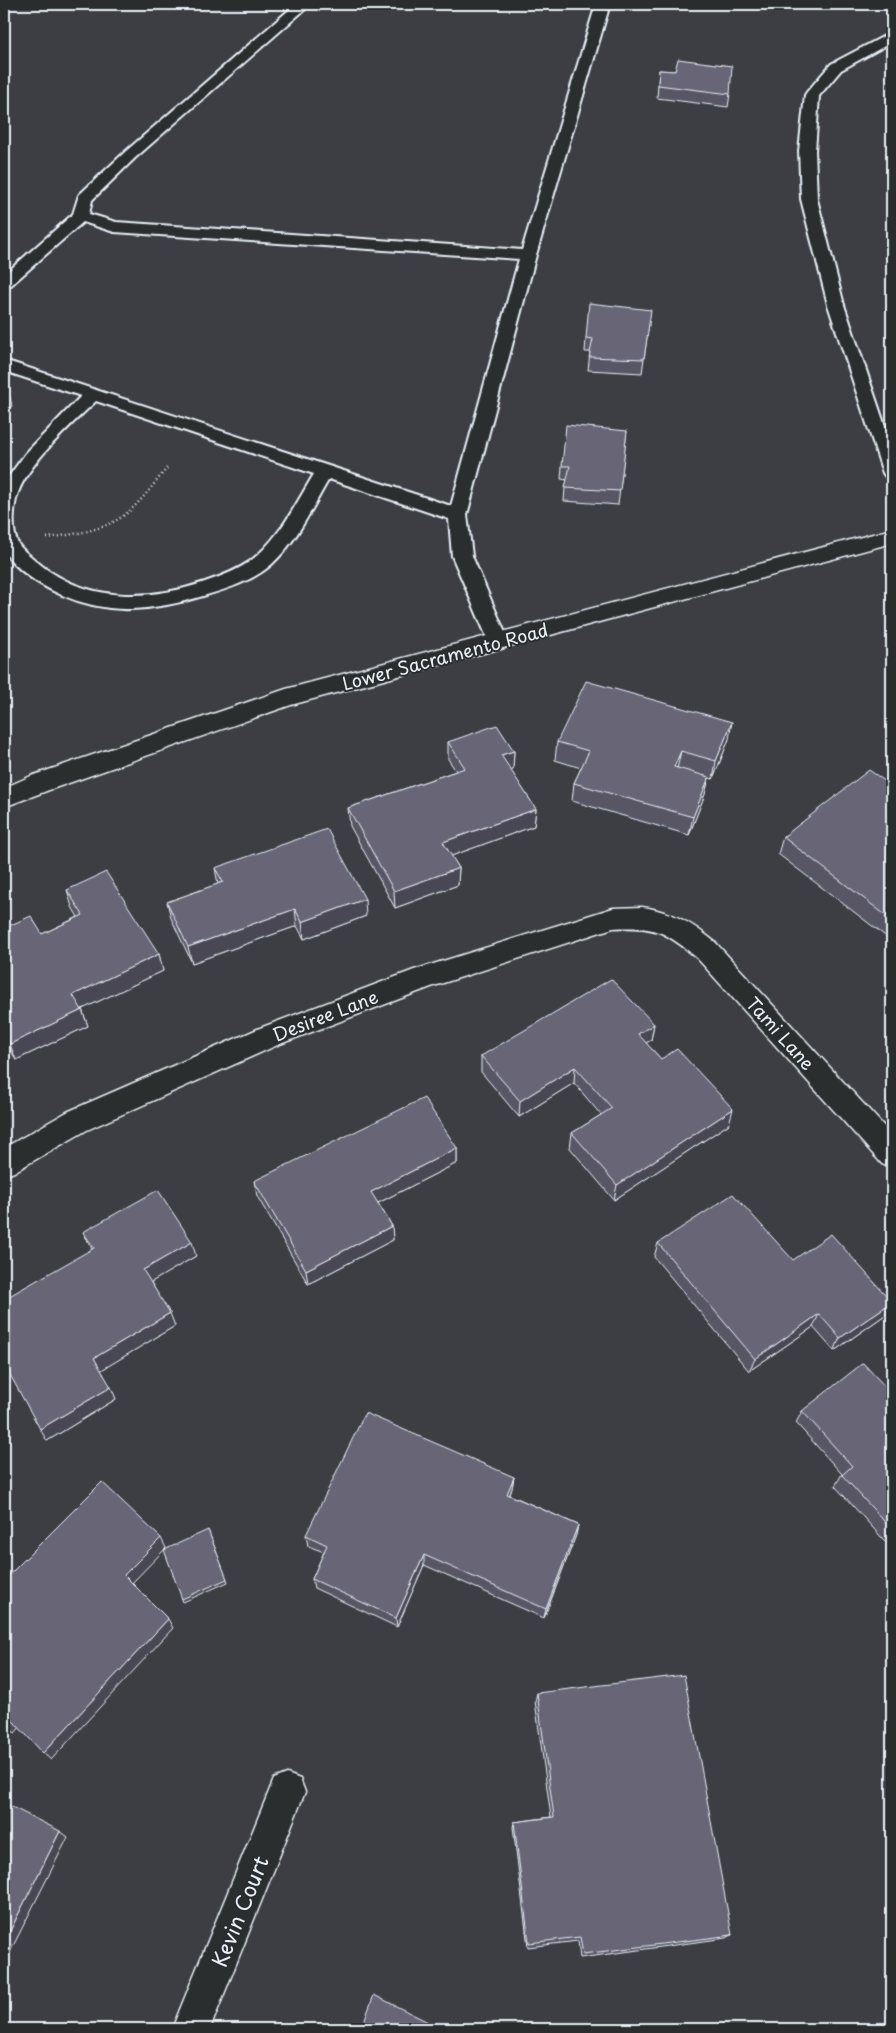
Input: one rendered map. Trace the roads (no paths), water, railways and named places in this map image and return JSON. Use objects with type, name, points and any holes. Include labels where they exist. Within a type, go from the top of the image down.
[{"type":"street","name":"Lower Sacramento Road","points":[[4,798],[40,783],[286,698],[892,536]]},
{"type":"street","name":"Desiree Lane","points":[[4,1163],[78,1121],[270,1036],[424,978],[614,918],[640,915],[662,920]]},
{"type":"street","name":"Tami Lane","points":[[662,920],[682,930],[706,950],[892,1155]]},
{"type":"street","name":"Kevin Court","points":[[191,2029],[287,1792]]},
{"type":"lane","points":[[4,283],[80,216],[85,198],[130,156],[304,4]]},
{"type":"lane","points":[[499,642],[462,556],[458,515],[528,255],[603,4]]},
{"type":"lane","points":[[892,36],[836,67],[812,94],[807,151],[809,198],[836,305],[892,474]]},
{"type":"lane","points":[[80,216],[114,226],[528,255]]},
{"type":"lane","points":[[4,365],[458,515]]},
{"type":"lane","points":[[93,394],[42,446],[19,474],[8,494],[6,528],[9,546],[36,572],[73,592],[116,602],[162,600],[208,588],[254,568],[284,539],[325,471]]}]
